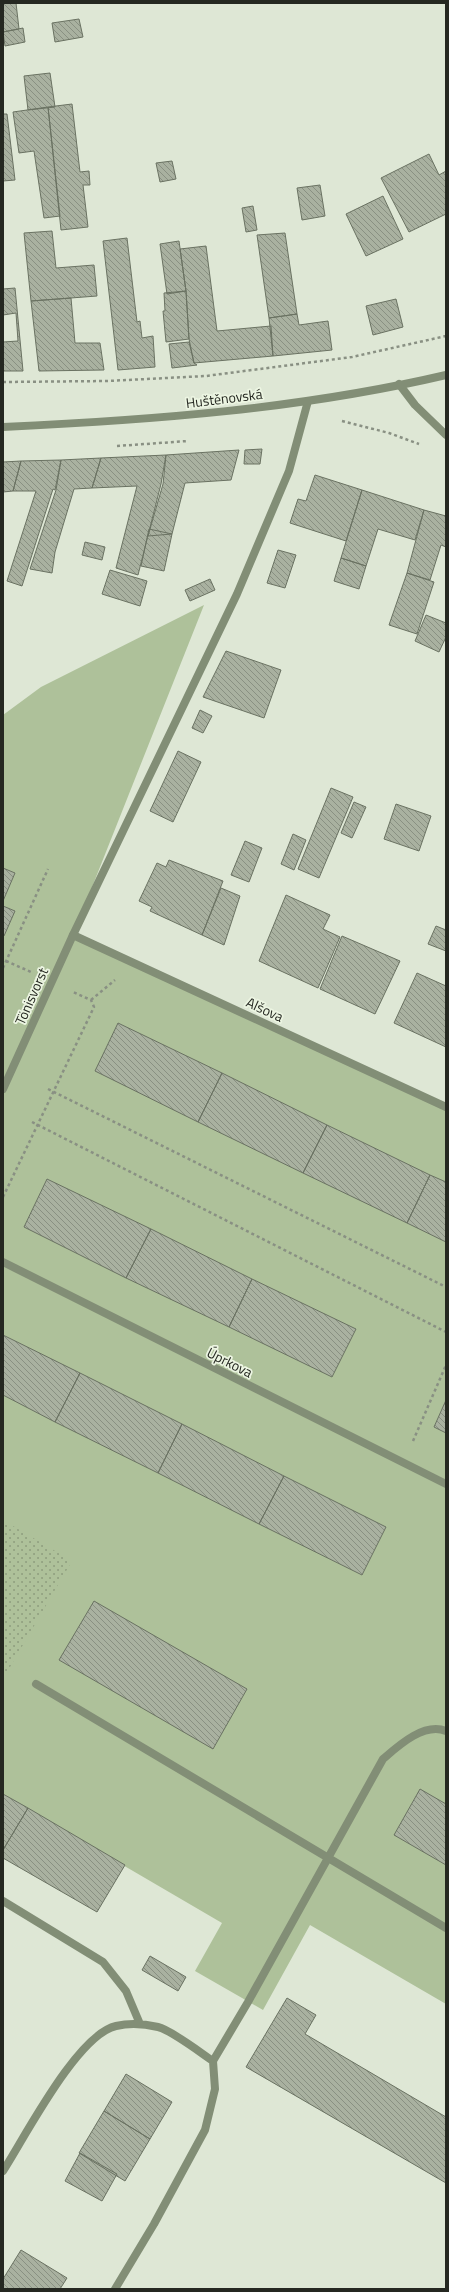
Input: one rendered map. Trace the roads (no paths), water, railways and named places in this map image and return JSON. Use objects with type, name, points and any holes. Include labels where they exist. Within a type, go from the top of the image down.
[{"type":"street","name":"Huštěnovská","points":[[3,427],[192,415],[308,400],[446,375]]},
{"type":"street","points":[[399,384],[420,411],[446,435]]},
{"type":"street","name":"Tönisvorst","points":[[3,1089],[73,935],[237,594],[289,471],[308,400]]},
{"type":"street","name":"Alšova","points":[[73,935],[446,1107]]},
{"type":"street","name":"Úprkova","points":[[3,1262],[446,1484]]},
{"type":"street","points":[[36,1684],[446,1928]]},
{"type":"street","points":[[115,2289],[154,2224],[205,2130],[215,2089],[213,2060],[248,2002],[383,1759],[401,1743],[414,1736],[427,1731],[442,1729],[446,1731]]},
{"type":"street","points":[[3,1901],[103,1962],[126,1991],[140,2024]]},
{"type":"street","points":[[3,2171],[77,2056],[93,2039],[115,2026],[140,2024],[160,2027],[213,2060]]}]
